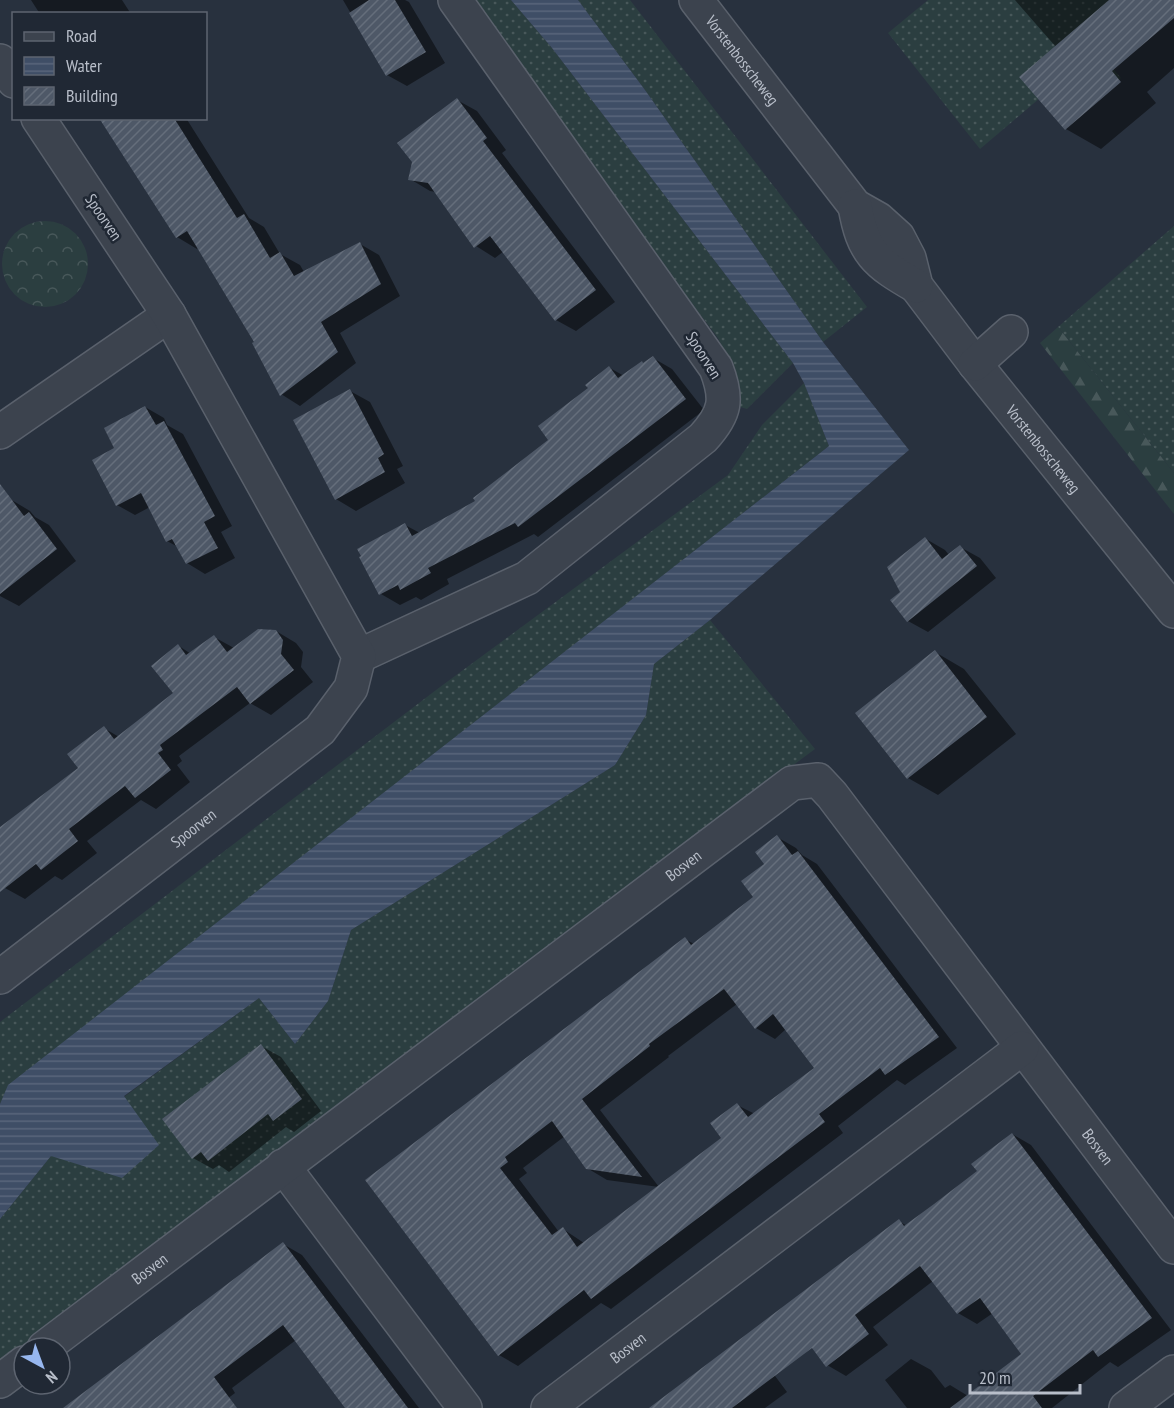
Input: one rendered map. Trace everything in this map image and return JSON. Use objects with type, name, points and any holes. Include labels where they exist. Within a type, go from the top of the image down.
[{"type":"street","name":"Spoorven","points":[[358,656],[527,578],[703,438],[716,424],[723,408],[724,387],[716,368],[455,0]]},
{"type":"street","name":"Vorstenbosscheweg","points":[[696,0],[855,206],[878,219],[898,237],[909,258],[916,286],[975,364],[1174,611]]},
{"type":"street","points":[[0,61],[12,78]]},
{"type":"street","name":"Spoorven","points":[[0,977],[320,730],[351,688],[358,656],[169,315],[39,120]]},
{"type":"street","points":[[0,432],[169,315]]},
{"type":"street","points":[[975,364],[1011,332]]},
{"type":"street","name":"Bosven","points":[[60,1336],[792,783],[818,780],[832,795],[1174,1246]]},
{"type":"street","name":"Bosven","points":[[548,1408],[1022,1048]]},
{"type":"street","points":[[283,1166],[465,1408]]},
{"type":"street","points":[[1126,1408],[1174,1372]]},
{"type":"green space","points":[[472,0],[511,0],[552,48],[793,363],[747,409],[737,406],[734,372],[718,338],[541,104]]},
{"type":"green space","points":[[578,0],[630,0],[867,307],[823,342],[645,90]]},
{"type":"green space","points":[[928,0],[1174,0],[1111,66],[1121,78],[1070,123],[1040,98],[980,149],[888,33]]},
{"type":"green space","points":[[45,221],[62,224],[76,233],[85,247],[88,264],[85,281],[76,295],[62,304],[45,307],[28,304],[14,295],[5,281],[2,264],[5,247],[14,233],[28,224]]},
{"type":"green space","points":[[1174,226],[1174,473],[1058,327]]},
{"type":"green space","points":[[1058,327],[1174,473],[1174,514],[1040,343]]},
{"type":"green space","points":[[804,383],[829,446],[9,1085],[0,1104],[0,1022],[440,687],[728,475],[762,425]]},
{"type":"green space","points":[[710,620],[815,749],[389,1066],[38,1336],[12,1336],[12,1356],[0,1365],[0,1219],[51,1156],[124,1097],[259,998],[295,1044],[328,1001],[351,930],[615,765],[646,715],[654,664]]},
{"type":"water","points":[[511,0],[578,0],[645,90],[823,342],[909,450],[710,620],[654,664],[646,715],[615,765],[351,930],[328,1001],[295,1044],[259,998],[124,1096],[159,1145],[122,1178],[51,1156],[0,1219],[0,1104],[8,1085],[829,446],[804,383],[793,363],[552,48]]},
{"type":"building","points":[[369,0],[395,0],[426,52],[386,76],[349,13]]},
{"type":"building","points":[[1109,0],[1174,0],[1174,18],[1112,71],[1121,82],[1065,130],[1019,77]]},
{"type":"building","points":[[457,98],[487,138],[483,141],[596,290],[555,321],[490,236],[474,248],[428,183],[408,180],[412,162],[397,143]]},
{"type":"building","points":[[100,120],[175,120],[237,218],[244,214],[270,258],[280,252],[294,276],[360,242],[381,284],[321,322],[338,352],[280,396],[252,343],[254,342],[187,231],[176,238]]},
{"type":"building","points":[[653,356],[686,399],[518,527],[515,523],[428,568],[431,573],[400,590],[398,585],[379,595],[357,549],[405,523],[412,536],[475,501],[473,498],[548,440],[538,426],[588,388],[585,385],[609,366],[618,378]]},
{"type":"building","points":[[350,389],[384,454],[378,458],[385,472],[335,500],[293,420]]},
{"type":"building","points":[[145,406],[156,425],[164,421],[215,516],[204,522],[218,548],[186,564],[172,539],[166,542],[141,493],[116,506],[92,460],[114,448],[104,428]]},
{"type":"building","points":[[0,484],[24,516],[29,512],[57,549],[0,594]]},
{"type":"building","points":[[925,537],[942,559],[960,545],[977,566],[907,622],[890,600],[900,592],[887,567]]},
{"type":"building","points":[[258,629],[276,630],[283,640],[281,654],[294,670],[250,704],[237,687],[160,745],[163,750],[158,753],[171,770],[135,798],[125,786],[69,829],[78,841],[41,870],[36,864],[0,892],[0,827],[78,768],[67,754],[104,726],[114,739],[173,693],[151,666],[178,644],[186,655],[214,635],[227,652]]},
{"type":"building","points":[[935,650],[987,717],[907,779],[855,713]]},
{"type":"building","points":[[777,835],[792,855],[798,851],[939,1037],[885,1075],[880,1068],[819,1114],[825,1122],[591,1299],[584,1290],[498,1356],[365,1180],[685,937],[691,945],[753,897],[741,881],[764,864],[755,852]],"holes":[[[724,989],[755,1029],[773,1014],[814,1068],[748,1117],[737,1103],[710,1123],[721,1138],[577,1247],[563,1227],[552,1235],[500,1168],[508,1162],[505,1157],[552,1121],[586,1169],[642,1177],[582,1099],[650,1046],[649,1044]]]},
{"type":"building","points":[[261,1044],[302,1099],[273,1121],[268,1114],[208,1161],[201,1152],[192,1159],[162,1119]]},
{"type":"building","points":[[1012,1133],[1152,1318],[1098,1357],[1093,1350],[1033,1396],[1042,1408],[950,1408],[1021,1354],[980,1298],[957,1314],[920,1266],[855,1315],[869,1334],[826,1367],[812,1348],[732,1408],[649,1408],[899,1219],[904,1226],[934,1204],[977,1171],[971,1164]]},
{"type":"building","points":[[283,1242],[408,1408],[345,1408],[283,1325],[214,1377],[237,1408],[63,1408]]}]
